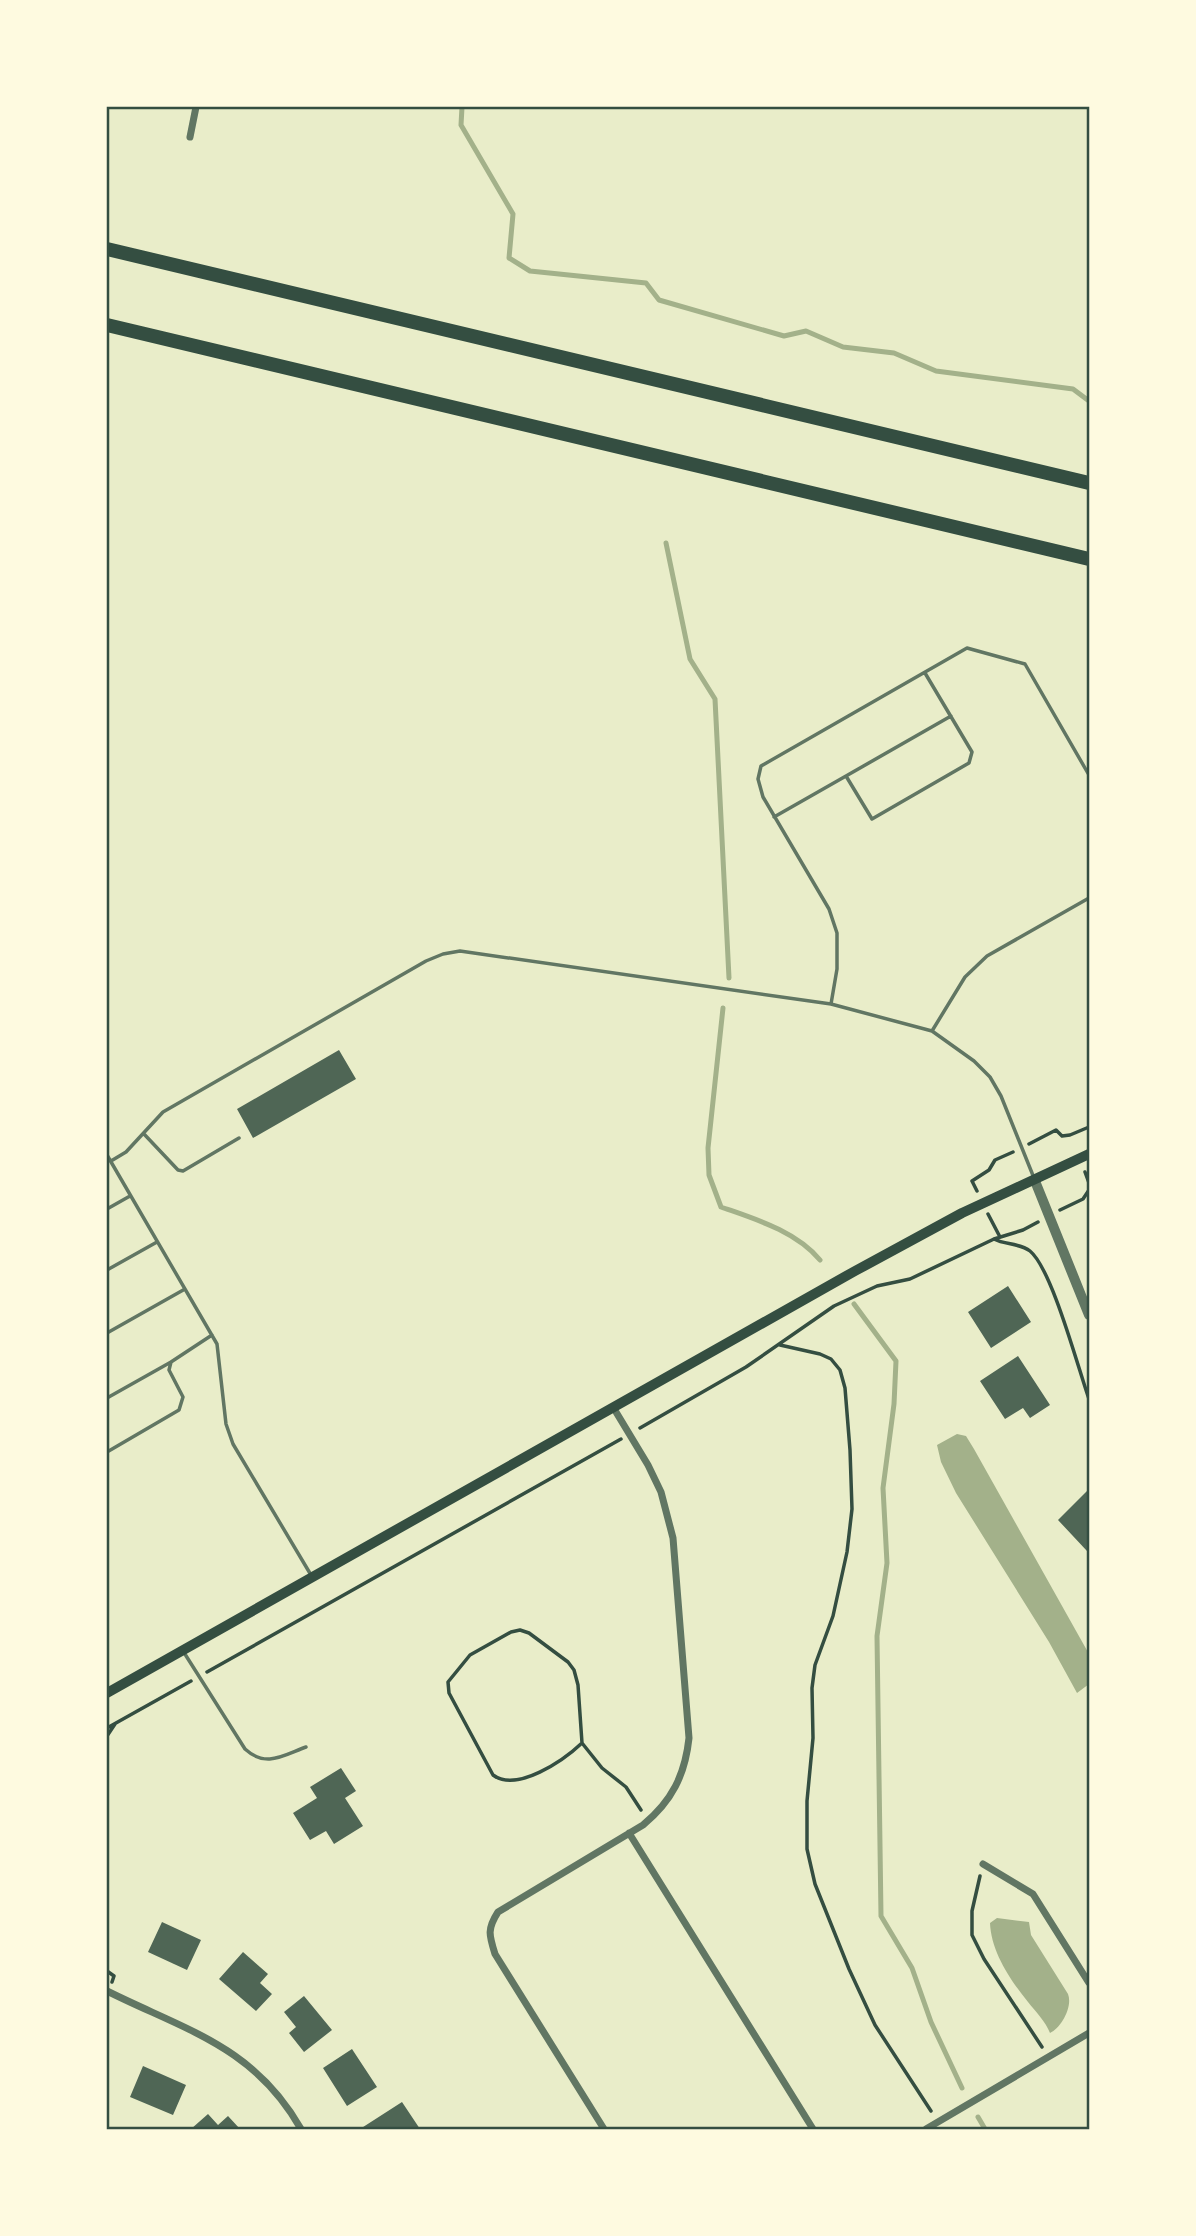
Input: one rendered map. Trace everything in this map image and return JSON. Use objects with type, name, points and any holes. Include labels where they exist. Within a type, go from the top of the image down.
[{"type":"highway","points":[[107,249],[1089,483]]},
{"type":"highway","points":[[107,325],[1089,559]]},
{"type":"main road","points":[[107,1693],[855,1271],[983,1204],[1089,1154]]},
{"type":"street","points":[[190,137],[196,107]]},
{"type":"street","points":[[1035,1181],[1089,1315]]},
{"type":"street","points":[[604,2129],[495,1954],[490,1937],[490,1924],[498,1912],[648,1821],[662,1809],[677,1787],[686,1762],[689,1738],[673,1538],[660,1492],[613,1407]]},
{"type":"street","points":[[629,1833],[813,2129]]},
{"type":"street","points":[[983,1864],[1033,1894],[1089,1983]]},
{"type":"street","points":[[107,1991],[192,2029],[226,2048],[281,2099],[301,2129]]},
{"type":"street","points":[[926,2129],[1089,2033]]},
{"type":"lane","points":[[831,1004],[837,933],[829,909],[763,797],[758,779],[761,766],[967,648],[1025,664],[1089,775]]},
{"type":"lane","points":[[846,776],[872,819],[969,763],[972,752],[925,673]]},
{"type":"lane","points":[[774,817],[951,716]]},
{"type":"lane","points":[[932,1031],[965,977],[987,956],[1089,898]]},
{"type":"lane","points":[[111,1161],[127,1152],[163,1112],[426,961],[460,951],[831,1004],[932,1031],[974,1061],[990,1077],[1001,1096],[1035,1181]]},
{"type":"lane","points":[[144,1134],[178,1170],[183,1171],[239,1138]]},
{"type":"lane","points":[[107,1156],[217,1344],[226,1424],[233,1444],[312,1577]]},
{"type":"lane","points":[[107,1209],[130,1196]]},
{"type":"lane","points":[[107,1270],[157,1241]]},
{"type":"lane","points":[[107,1333],[185,1289]]},
{"type":"lane","points":[[107,1398],[171,1363],[212,1335]]},
{"type":"lane","points":[[107,1452],[179,1410],[183,1397],[169,1370],[171,1363]]},
{"type":"lane","points":[[183,1650],[245,1749],[255,1758],[268,1760],[306,1748]]},
{"type":"path","points":[[1000,1237],[972,1181],[989,1170],[995,1160],[1056,1130],[1062,1136],[1089,1127]]},
{"type":"path","points":[[107,1728],[746,1367],[834,1306],[877,1286],[910,1279],[994,1239],[1023,1230],[1083,1199],[1089,1190]]},
{"type":"path","points":[[994,1239],[1024,1247],[1032,1252],[1043,1269],[1089,1399]]},
{"type":"path","points":[[780,1345],[820,1354],[831,1359],[840,1370],[845,1388],[850,1450],[852,1509],[847,1552],[812,1688],[813,1738],[807,1801],[807,1849],[820,1896],[875,2025],[939,2122]]},
{"type":"path","points":[[582,1743],[567,1757],[538,1774],[498,1779],[493,1775],[449,1693],[448,1682],[470,1655],[511,1632],[520,1630],[529,1633],[568,1662],[574,1670],[578,1685],[582,1743],[602,1768],[626,1787],[648,1821]]},
{"type":"path","points":[[107,1736],[116,1722]]},
{"type":"path","points":[[983,1864],[972,1911],[972,1935],[984,1959],[1049,2058]]},
{"type":"shaded area","points":[[957,1434],[966,1436],[974,1449],[1089,1654],[1089,1684],[1077,1693],[1049,1642],[956,1493],[941,1462],[937,1445]]},
{"type":"shaded area","points":[[997,1918],[1029,1922],[1031,1935],[1068,1994],[1069,2005],[1065,2016],[1050,2033],[1003,1965],[991,1934],[990,1923]]},
{"type":"building","points":[[339,1050],[356,1079],[253,1138],[237,1109]]},
{"type":"building","points":[[1008,1286],[1031,1322],[991,1348],[968,1312]]},
{"type":"building","points":[[1018,1356],[1050,1405],[1030,1418],[1023,1408],[1005,1419],[980,1381]]},
{"type":"building","points":[[1089,1489],[1089,1549],[1087,1551],[1058,1520]]},
{"type":"building","points":[[341,1768],[356,1791],[345,1798],[363,1826],[334,1844],[326,1831],[310,1840],[293,1813],[317,1798],[310,1787]]},
{"type":"building","points":[[162,1922],[201,1940],[187,1970],[148,1952]]},
{"type":"building","points":[[243,1952],[268,1974],[260,1983],[272,1994],[256,2011],[219,1979]]},
{"type":"building","points":[[304,1996],[332,2030],[304,2052],[289,2033],[296,2027],[284,2012]]},
{"type":"building","points":[[352,2049],[377,2087],[347,2106],[323,2068]]},
{"type":"building","points":[[143,2066],[186,2085],[173,2115],[130,2097]]},
{"type":"building","points":[[402,2102],[420,2129],[360,2129]]},
{"type":"building","points":[[208,2114],[218,2125],[228,2116],[240,2129],[191,2129]]},
{"type":"waterway","points":[[462,107],[461,125],[513,214],[509,258],[530,271],[646,283],[659,300],[784,336],[806,331],[843,347],[894,353],[936,371],[1073,389],[1089,401]]},
{"type":"waterway","points":[[666,543],[690,659],[715,699],[729,978]]},
{"type":"waterway","points":[[723,1008],[708,1148],[709,1175],[721,1207],[761,1221],[787,1234],[820,1260]]},
{"type":"waterway","points":[[854,1304],[896,1361],[894,1404],[883,1488],[887,1563],[877,1636],[881,1916],[912,1968],[931,2022],[962,2088]]},
{"type":"waterway","points":[[978,2117],[985,2129]]}]
